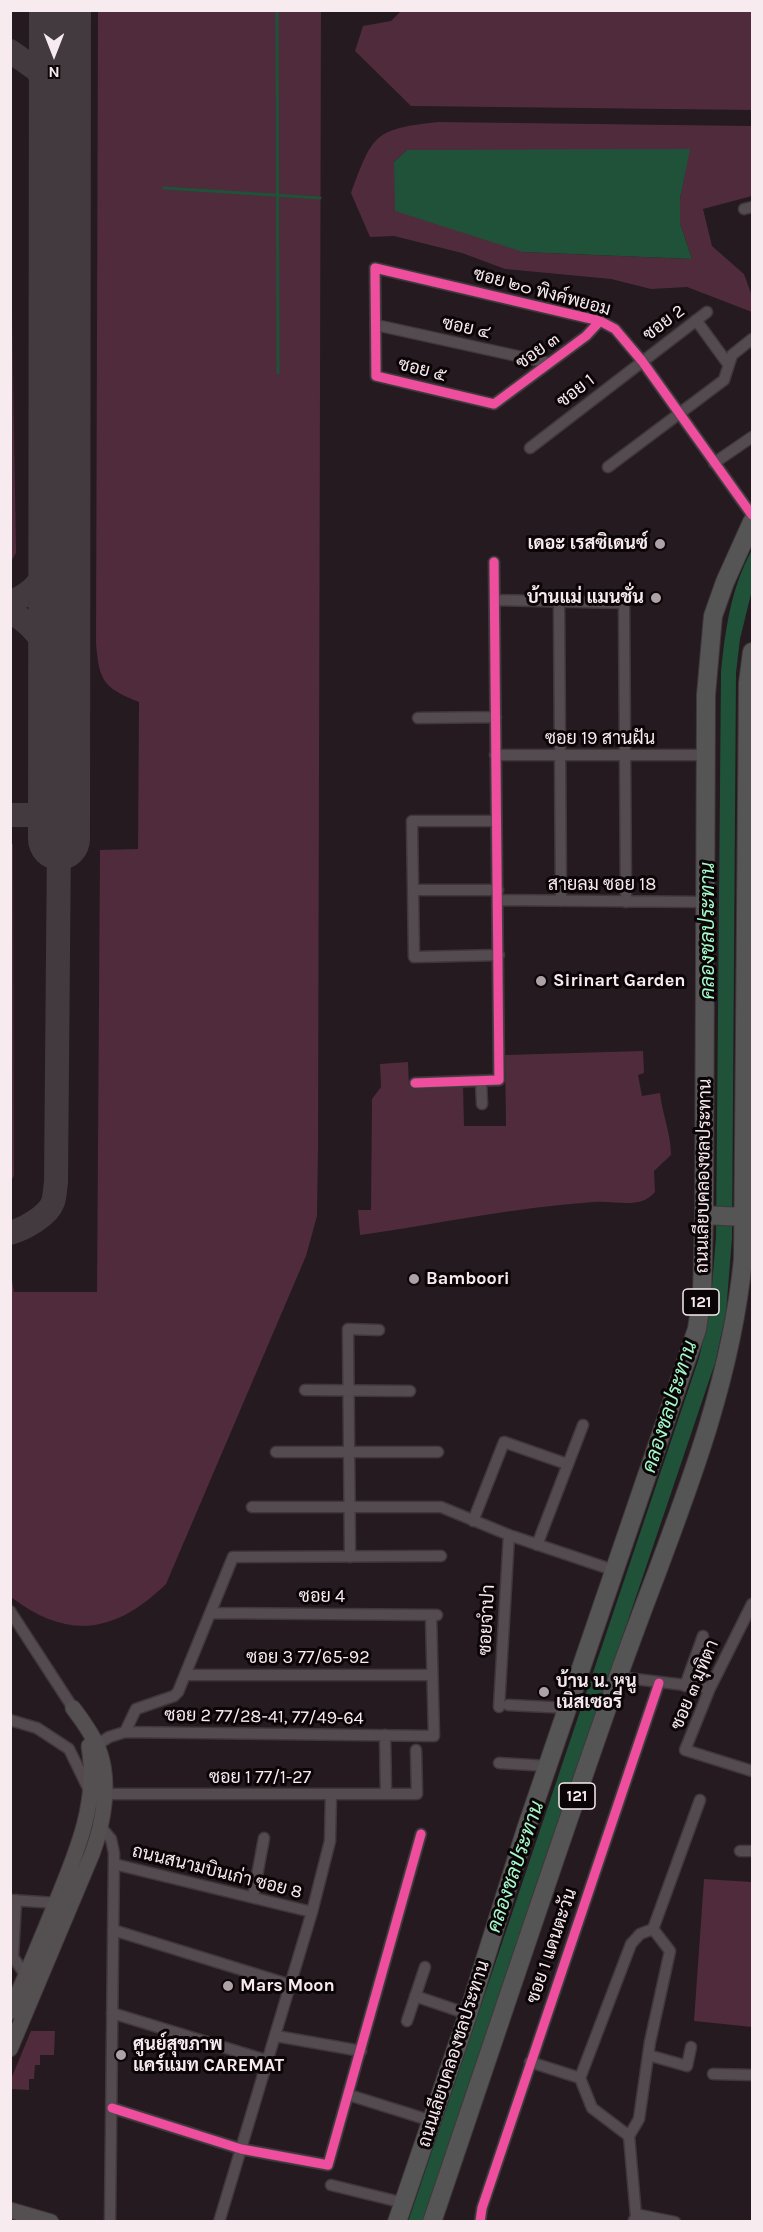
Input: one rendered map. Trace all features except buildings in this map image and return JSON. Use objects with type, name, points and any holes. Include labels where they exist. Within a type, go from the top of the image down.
[{"type":"main road","name":"ถนนเลียบคลองชลประทาน","points":[[397,2222],[468,2014],[548,1766],[697,1329],[709,1215],[705,902],[706,695],[714,616],[725,582],[753,522]]},
{"type":"main road","name":"ถนนเลียบคลองชลประทาน","points":[[432,2222],[618,1677],[712,1417],[730,1350],[740,1285],[744,1218],[749,1013],[748,683],[753,652]]},
{"type":"main road","points":[[709,1215],[744,1218]]},
{"type":"street","name":"ซอย ๒๐ พิงค์พยอม","points":[[375,268],[600,321],[615,329],[679,411],[753,515]]},
{"type":"street","name":"ซอย ๕","points":[[375,268],[376,376],[494,404]]},
{"type":"street","name":"ซอย 2","points":[[642,362],[707,312]]},
{"type":"street","points":[[696,320],[728,364]]},
{"type":"street","name":"ซอย ๓","points":[[494,404],[586,336],[600,321]]},
{"type":"street","name":"ซอย ๔","points":[[376,325],[549,363]]},
{"type":"street","points":[[608,467],[679,411],[724,380],[732,355],[753,339]]},
{"type":"street","name":"ซอย 1","points":[[530,448],[642,362]]},
{"type":"street","points":[[714,463],[753,437]]},
{"type":"street","points":[[415,1083],[499,1080],[494,561]]},
{"type":"street","points":[[495,600],[624,603],[623,756],[626,902]]},
{"type":"street","points":[[559,602],[561,901]]},
{"type":"street","points":[[418,718],[496,717]]},
{"type":"street","name":"ซอย 19 สานฝัน","points":[[495,755],[705,755]]},
{"type":"street","points":[[495,821],[411,821],[414,957],[499,955]]},
{"type":"street","name":"สายลม ซอย 18","points":[[413,890],[561,901],[705,902]]},
{"type":"street","points":[[481,1081],[482,1104]]},
{"type":"street","points":[[350,1557],[348,1329],[379,1330]]},
{"type":"street","points":[[305,1390],[410,1391]]},
{"type":"street","points":[[537,1545],[583,1425]]},
{"type":"street","points":[[473,1521],[504,1442],[567,1464]]},
{"type":"street","points":[[276,1452],[438,1452]]},
{"type":"street","points":[[252,1507],[441,1507],[509,1535],[616,1571]]},
{"type":"street","name":"ซอยจำปา","points":[[509,1535],[503,1706],[568,1708]]},
{"type":"street","points":[[125,1732],[136,1709],[174,1696],[212,1613],[233,1557],[441,1556]]},
{"type":"street","name":"ซอย ๓ มุทิตา","points":[[753,1604],[710,1688],[685,1750],[753,1771]]},
{"type":"street","points":[[10,1611],[97,1745],[102,1764],[92,1854],[10,2049]]},
{"type":"street","name":"ซอย 4","points":[[212,1613],[435,1614],[432,1675]]},
{"type":"street","points":[[685,1686],[704,1636]]},
{"type":"street","name":"ซอย 3 77/65-92","points":[[185,1675],[432,1675]]},
{"type":"street","name":"ซอย 2 77/28-41, 77/49-64","points":[[97,1745],[109,1737],[125,1732],[434,1736],[432,1675]]},
{"type":"street","points":[[618,1677],[710,1688]]},
{"type":"street","name":"ซอย 1 แดนตะวัน","points":[[480,2222],[482,2208],[530,2062],[659,1683]]},
{"type":"street","points":[[74,1708],[88,1743],[98,1795]]},
{"type":"street","points":[[10,1720],[37,1728],[69,1749],[98,1795]]},
{"type":"street","points":[[385,1735],[386,1794]]},
{"type":"street","name":"ซอย 1 77/1-27","points":[[98,1795],[417,1794],[416,1750]]},
{"type":"street","points":[[499,1763],[548,1766]]},
{"type":"street","points":[[219,2222],[312,1912],[330,1841],[331,1794]]},
{"type":"street","points":[[629,2136],[592,2108],[580,2078],[626,1954],[640,1934],[653,1929],[700,1800]]},
{"type":"street","points":[[97,1821],[111,1839],[114,1864],[110,2222]]},
{"type":"street","points":[[10,2012],[75,1859],[97,1821]]},
{"type":"street","points":[[112,2108],[241,2149],[328,2165],[421,1834]]},
{"type":"street","points":[[253,1898],[264,1838]]},
{"type":"street","points":[[740,1851],[753,1851]]},
{"type":"street","name":"ถนนสนามบินเก่า ซอย 8","points":[[114,1864],[312,1912]]},
{"type":"street","points":[[26,1976],[13,1957],[13,1900],[56,1903]]},
{"type":"street","points":[[653,1929],[666,1943],[670,1952],[648,2055],[639,2119],[629,2136],[634,2219],[646,2215],[675,2222]]},
{"type":"street","points":[[113,1930],[291,1985]]},
{"type":"street","points":[[407,2021],[425,1967]]},
{"type":"street","points":[[415,1996],[468,2014]]},
{"type":"street","points":[[112,2013],[269,2061]]},
{"type":"street","points":[[276,2036],[361,2051]]},
{"type":"street","points":[[648,2055],[687,2066],[691,2047]]},
{"type":"street","points":[[530,2062],[580,2078]]},
{"type":"street","points":[[713,2074],[753,2075]]},
{"type":"street","points":[[349,2095],[432,2121]]},
{"type":"street","points":[[331,2185],[404,2204]]},
{"type":"street","points":[[10,2210],[51,2222]]},
{"type":"shaded area","points":[[98,11],[321,11],[317,1216],[306,1256],[166,1584],[129,1613],[110,1621],[91,1625],[72,1625],[52,1620],[32,1611],[11,1597],[10,1267],[14,1292],[97,1292],[100,850],[138,849],[139,702],[118,692],[106,682],[99,667],[96,643]]},
{"type":"shaded area","points":[[401,11],[752,11],[752,110],[411,106],[355,51],[363,26],[391,21]]},
{"type":"shaded area","points":[[438,122],[752,126],[752,196],[703,209],[712,246],[744,274],[752,296],[752,312],[687,287],[651,289],[611,279],[505,269],[462,253],[394,236],[370,237],[351,193],[358,173],[371,146],[379,138],[388,132]],"holes":[[[407,150],[689,150],[680,199],[680,223],[692,259],[523,252],[394,162]]]},
{"type":"shaded area","points":[[690,149],[680,199],[680,223],[692,259],[523,252],[395,211],[394,162],[407,150]]},
{"type":"shaded area","points":[[10,189],[16,553],[11,562],[10,562]]},
{"type":"shaded area","points":[[752,550],[752,590],[740,639],[736,673],[732,1238],[726,1313],[715,1363],[425,2221],[408,2222],[699,1358],[710,1310],[716,1237],[721,672],[727,625],[734,594]]},
{"type":"shaded area","points":[[11,843],[13,844],[14,1176],[11,1181]]},
{"type":"shaded area","points":[[643,1051],[644,1073],[638,1075],[642,1096],[660,1093],[670,1139],[671,1155],[654,1171],[655,1192],[649,1198],[635,1203],[565,1204],[360,1235],[358,1210],[371,1210],[372,1099],[381,1087],[380,1064],[408,1062],[409,1086],[463,1085],[464,1126],[506,1126],[505,1055]]},
{"type":"shaded area","points":[[704,1879],[752,1882],[752,2027],[694,2021]]},
{"type":"shaded area","points":[[31,2031],[55,2031],[54,2055],[40,2055],[40,2065],[35,2065],[34,2079],[29,2079],[29,2090],[11,2089],[11,2079]]},
{"type":"waterway","points":[[277,10],[278,373]]},
{"type":"waterway","points":[[164,188],[320,198]]},
{"type":"taxiway","points":[[10,51],[37,70],[60,108]]},
{"type":"taxiway","points":[[10,602],[22,597],[40,581],[51,560],[60,525]]},
{"type":"taxiway","points":[[10,612],[29,626],[44,643],[59,687]]},
{"type":"taxiway","points":[[10,815],[59,815]]},
{"type":"taxiway","points":[[10,1233],[41,1217],[50,1207],[55,1195],[59,839]]},
{"type":"runway","points":[[59,839],[60,10]]},
{"type":"cycle path","points":[[600,321],[586,336],[494,404],[376,376],[375,268],[600,321],[615,329],[642,361],[752,515]]},
{"type":"cycle path","points":[[415,1083],[499,1080],[494,562]]},
{"type":"cycle path","points":[[480,2222],[482,2208],[659,1683]]},
{"type":"cycle path","points":[[112,2108],[241,2149],[328,2165],[421,1834]]},
{"type":"place","name":"เดอะ เรสซิเดนซ์","points":[[660,544]]},
{"type":"place","name":"บ้านแม่ แมนชั่น","points":[[656,598]]},
{"type":"place","name":"Sirinart Garden","points":[[541,981]]},
{"type":"place","name":"Bamboori","points":[[414,1279]]},
{"type":"place","name":"บ้าน น. หนู เนิสเซอรี่","points":[[544,1692]]},
{"type":"place","name":"Mars Moon","points":[[228,1986]]},
{"type":"place","name":"ศูนย์สุขภาพ แคร์แมท CAREMAT","points":[[121,2055]]},
{"type":"water label","name":"คลองชลประทาน","points":[[708,931]]},
{"type":"water label","name":"คลองชลประทาน","points":[[670,1407]]},
{"type":"water label","name":"คลองชลประทาน","points":[[516,1867]]}]
